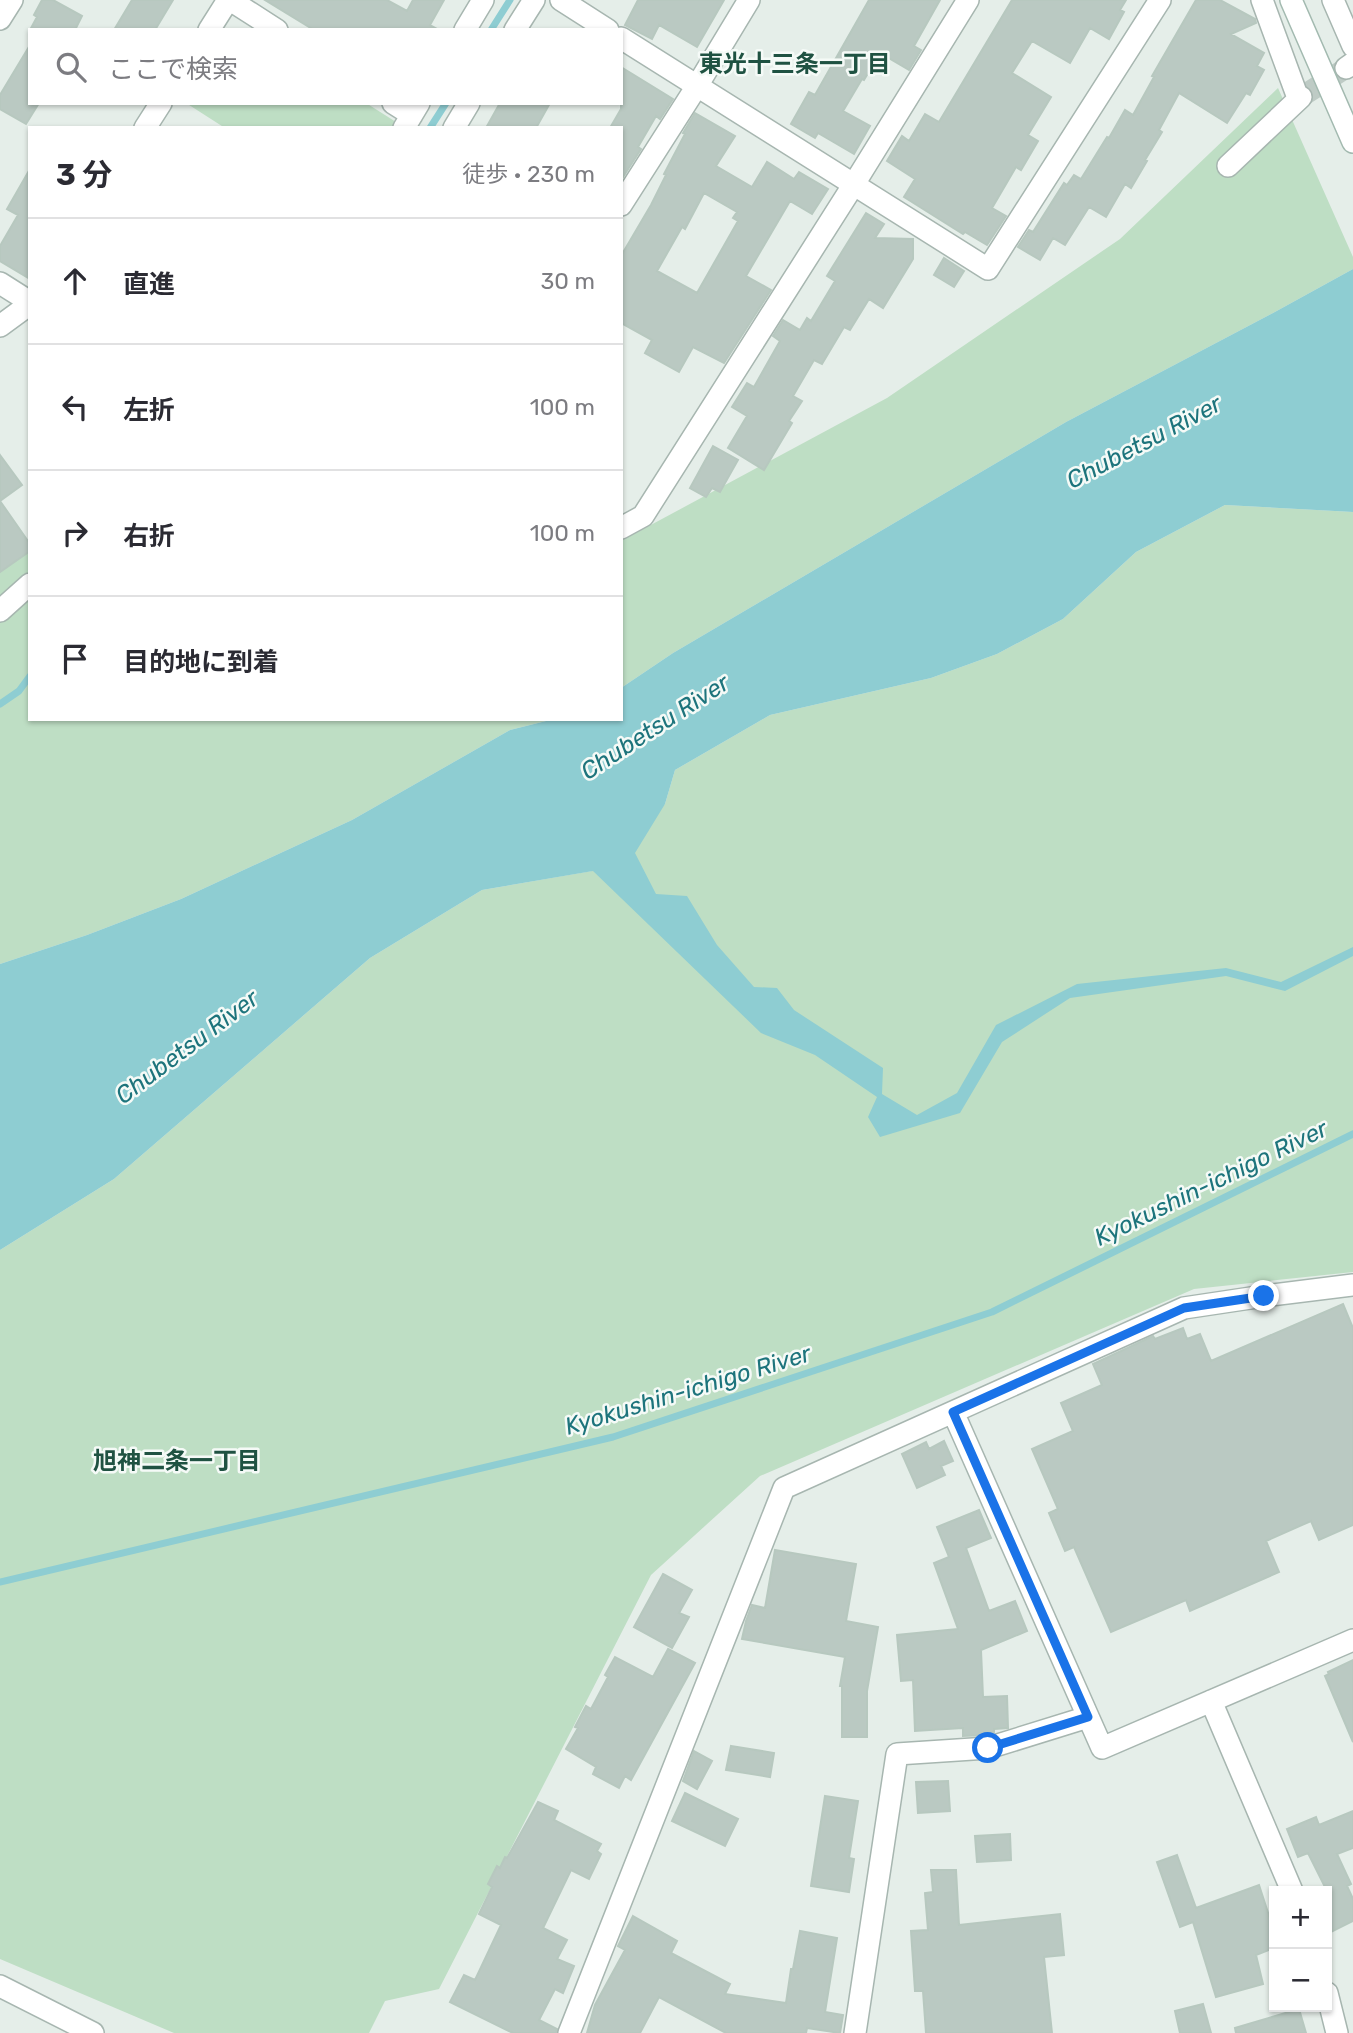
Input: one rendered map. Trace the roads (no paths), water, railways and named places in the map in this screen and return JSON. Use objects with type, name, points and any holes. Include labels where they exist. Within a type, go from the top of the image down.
[{"type":"street","points":[[0,19],[12,0]]},
{"type":"street","points":[[210,28],[229,0],[274,28]]},
{"type":"street","points":[[466,28],[483,0]]},
{"type":"street","points":[[517,28],[534,0]]},
{"type":"street","points":[[561,0],[605,28]]},
{"type":"street","points":[[623,202],[749,0]]},
{"type":"street","points":[[623,527],[643,516],[968,0]]},
{"type":"street","points":[[623,39],[988,269],[1160,0]]},
{"type":"street","points":[[1228,166],[1300,98],[1262,0]]},
{"type":"street","points":[[1292,0],[1351,138]]},
{"type":"street","points":[[1333,0],[1353,46]]},
{"type":"street","points":[[146,126],[160,105]]},
{"type":"street","points":[[396,105],[412,115]]},
{"type":"street","points":[[455,126],[468,105]]},
{"type":"street","points":[[0,284],[28,302]]},
{"type":"street","points":[[0,326],[28,305]]},
{"type":"street","points":[[0,611],[28,586]]},
{"type":"street","points":[[569,2033],[784,1488],[1184,1308],[1353,1285]]},
{"type":"street","points":[[953,1412],[1102,1748],[1353,1640]]},
{"type":"street","points":[[1211,1701],[1290,1886]]},
{"type":"street","points":[[855,2033],[897,1754],[988,1748],[1088,1717]]},
{"type":"street","points":[[0,1986],[93,2033]]},
{"type":"street","points":[[1332,2012],[1337,2033]]},
{"type":"water","name":"Chubetsu River","points":[[1353,269],[1353,512],[1225,505],[1136,552],[1063,619],[997,654],[931,678],[770,715],[675,770],[665,804],[635,853],[656,894],[687,896],[717,945],[754,987],[777,988],[794,1010],[883,1068],[882,1094],[917,1115],[957,1093],[996,1025],[1077,984],[1226,968],[1281,982],[1353,947],[1353,956],[1285,991],[1226,976],[1070,998],[1002,1042],[960,1113],[880,1137],[868,1117],[877,1097],[815,1055],[761,1033],[593,871],[482,890],[370,958],[114,1179],[0,1250],[0,964],[87,935],[181,899],[352,820],[510,730],[546,721],[623,721],[623,687],[673,653],[1066,422]]},
{"type":"waterway","points":[[492,28],[510,0]]},
{"type":"waterway","points":[[431,126],[445,105]]},
{"type":"waterway","points":[[0,704],[19,691],[28,679]]},
{"type":"waterway","name":"Kyokushin-ichigo River","points":[[0,1582],[613,1437],[992,1312],[1353,1134]]},
{"type":"tunnel","points":[[1301,97],[1346,68]]},
{"type":"district","name":"東光十三条一丁目","points":[[795,64]]},
{"type":"district","name":"旭神二条一丁目","points":[[177,1461]]}]
